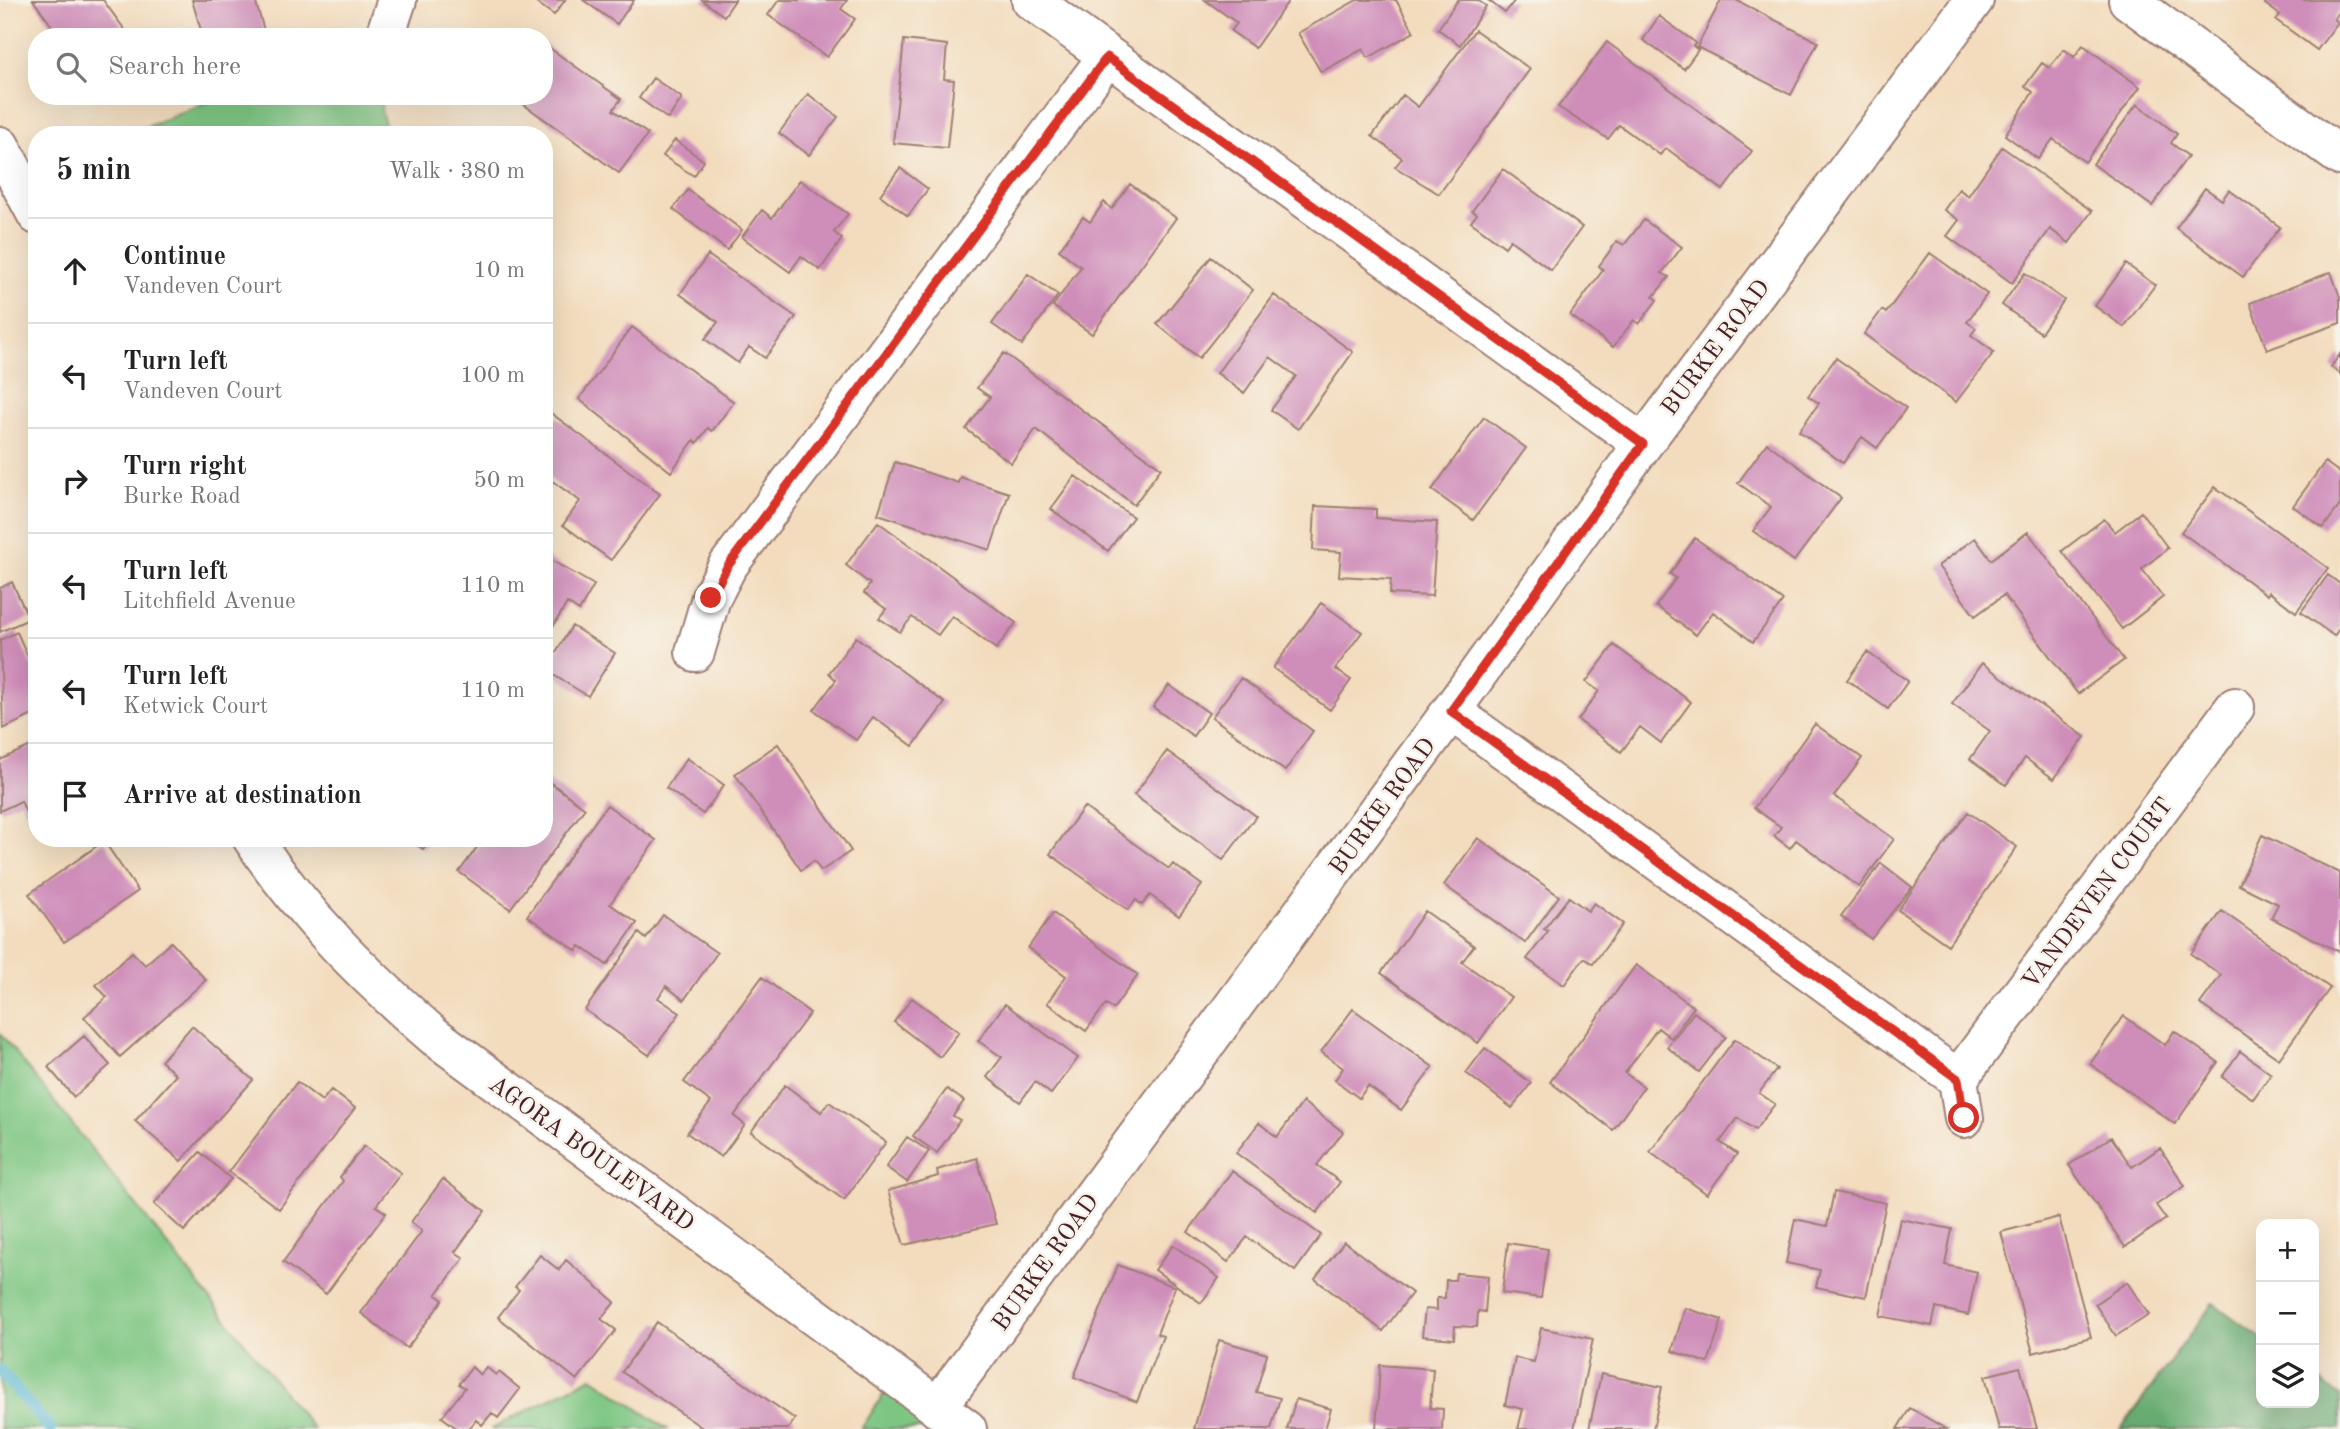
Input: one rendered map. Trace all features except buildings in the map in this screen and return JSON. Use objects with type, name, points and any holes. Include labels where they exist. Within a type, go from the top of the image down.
[{"type":"street","points":[[1031,0],[1643,444]]},
{"type":"street","name":"BURKE ROAD","points":[[952,1418],[1451,711],[1643,444],[1974,0]]},
{"type":"street","points":[[2128,0],[2340,156]]},
{"type":"street","points":[[695,652],[711,598],[727,567],[1107,57]]},
{"type":"street","points":[[0,146],[28,198]]},
{"type":"street","name":"VANDEVEN COURT","points":[[1958,1079],[2235,707]]},
{"type":"street","points":[[1451,711],[1958,1079],[1964,1118]]},
{"type":"street","name":"AGORA BOULEVARD","points":[[259,847],[319,928],[372,982],[434,1036],[952,1418]]},
{"type":"green space","points":[[200,105],[381,105],[385,126],[149,126]]},
{"type":"green space","points":[[0,1033],[313,1429],[0,1429]]},
{"type":"green space","points":[[2213,1303],[2256,1334],[2256,1408],[2319,1408],[2319,1381],[2340,1396],[2340,1429],[2121,1429]]},
{"type":"green space","points":[[592,1377],[667,1429],[491,1429]]},
{"type":"green space","points":[[895,1377],[967,1429],[861,1429]]},
{"type":"waterway","points":[[0,1371],[50,1429]]},
{"type":"route","points":[[711,598],[727,567],[1107,57],[1643,444],[1451,711],[1958,1079],[1964,1118]]}]
